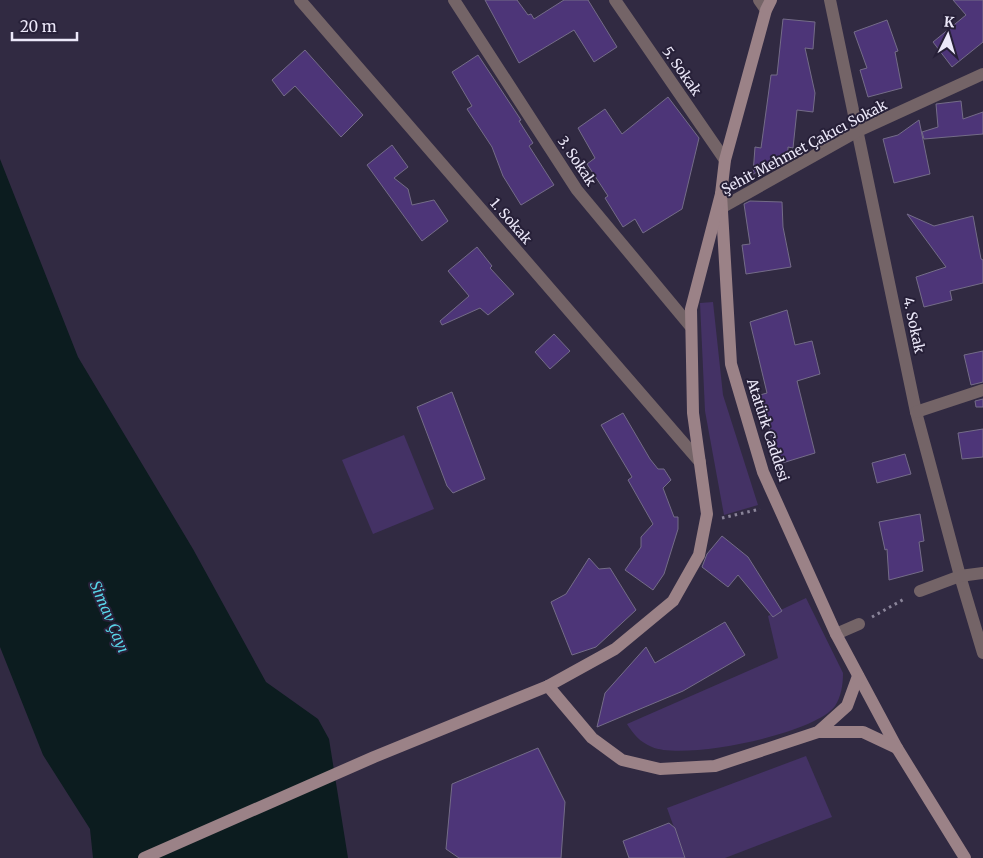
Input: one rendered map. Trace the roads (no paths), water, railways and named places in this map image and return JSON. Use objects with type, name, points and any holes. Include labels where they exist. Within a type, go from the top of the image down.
[{"type":"main road","name":"Atatürk Caddesi","points":[[765,3],[725,160],[721,194],[732,364],[763,472],[836,634],[897,748],[965,858]]},
{"type":"main road","points":[[144,858],[374,757],[548,686],[615,649],[673,602],[699,555],[707,514],[693,414],[691,309],[721,194]]},
{"type":"main road","points":[[818,732],[847,706],[858,676]]},
{"type":"main road","points":[[548,686],[592,738],[622,760],[660,769],[715,766],[818,732],[863,732],[897,748]]},
{"type":"street","name":"1. Sokak","points":[[300,0],[700,462]]},
{"type":"street","name":"3. Sokak","points":[[454,0],[577,190],[691,327]]},
{"type":"street","name":"5. Sokak","points":[[615,0],[725,160]]},
{"type":"street","name":"4. Sokak","points":[[830,0],[916,412],[960,576],[983,653]]},
{"type":"street","name":"Şehit Mehmet Çakıcı Sokak","points":[[721,208],[858,131],[983,74]]},
{"type":"street","points":[[916,412],[983,390]]},
{"type":"street","points":[[920,591],[960,576],[983,573]]},
{"type":"street","points":[[836,634],[859,624]]},
{"type":"water","name":"Simav Çayı","points":[[0,159],[78,357],[193,549],[266,682],[318,719],[329,739],[348,858],[93,858],[90,829],[43,755],[0,647]]}]
